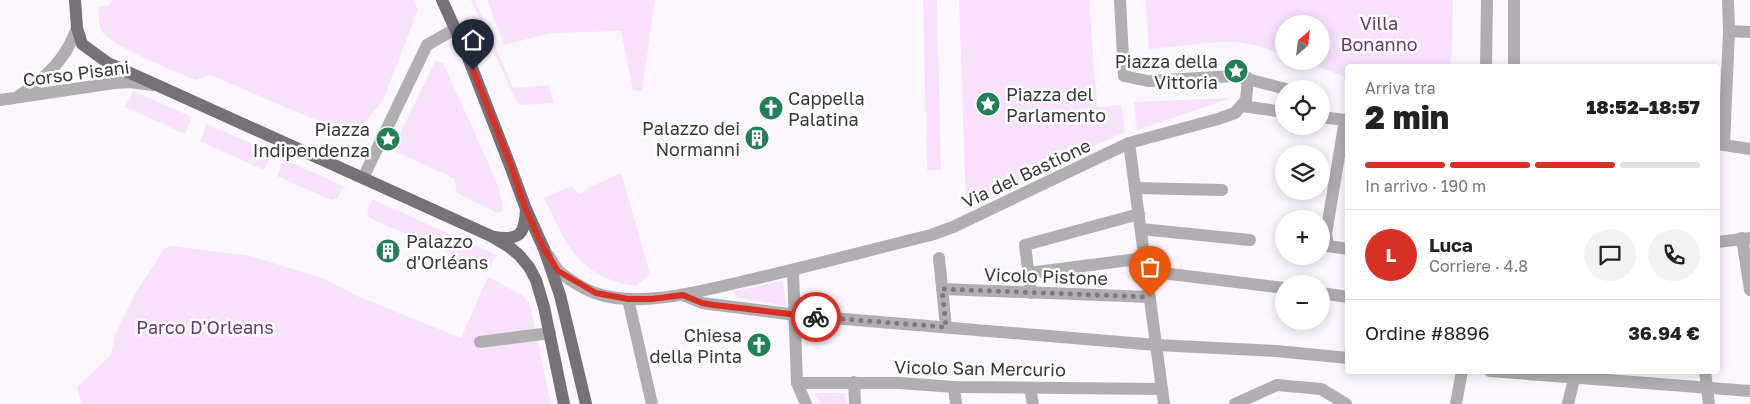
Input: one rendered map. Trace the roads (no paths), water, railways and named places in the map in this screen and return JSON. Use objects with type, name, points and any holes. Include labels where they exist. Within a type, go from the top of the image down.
[{"type":"main road","points":[[442,0],[467,54],[510,163],[526,210],[544,249],[560,295],[586,404]]},
{"type":"main road","points":[[76,1],[77,28],[82,44],[108,63],[491,236],[508,246],[529,268],[536,280],[550,333],[564,404]]},
{"type":"main road","points":[[491,236],[507,239],[521,233],[525,224],[526,210]]},
{"type":"street","points":[[1120,0],[1124,76],[1148,81],[1235,76],[1275,86]]},
{"type":"street","points":[[1486,64],[1487,0]]},
{"type":"street","points":[[1514,0],[1514,64]]},
{"type":"street","points":[[1728,0],[1729,31],[1720,144],[1750,149]]},
{"type":"street","points":[[16,98],[40,82],[58,64],[71,44],[77,28]]},
{"type":"street","points":[[362,178],[427,45],[455,29]]},
{"type":"street","points":[[1729,31],[1750,32]]},
{"type":"street","points":[[1248,78],[1246,100],[1242,106],[1275,111]]},
{"type":"street","name":"Corso Pisani","points":[[0,100],[114,83],[129,82],[156,85]]},
{"type":"street","name":"Via del Bastione","points":[[544,249],[558,271],[574,282],[596,293],[628,299],[652,299],[683,295],[793,270],[935,247],[953,227],[1130,143],[1218,120],[1235,113],[1242,106]]},
{"type":"street","points":[[1330,114],[1345,120]]},
{"type":"street","points":[[1330,118],[1345,120]]},
{"type":"street","points":[[1345,126],[1326,234],[1328,246],[1345,249]]},
{"type":"street","points":[[1130,143],[1164,404]]},
{"type":"street","points":[[1136,188],[1222,190]]},
{"type":"street","points":[[1031,293],[1025,245],[1139,214]]},
{"type":"street","points":[[1141,229],[1250,240]]},
{"type":"street","points":[[1720,242],[1746,238],[1750,290]]},
{"type":"street","points":[[935,247],[946,327]]},
{"type":"street","points":[[1029,273],[1146,265],[1275,286]]},
{"type":"street","points":[[793,270],[806,404]]},
{"type":"street","name":"Vicolo Pistone","points":[[942,289],[1150,297]]},
{"type":"street","points":[[1330,294],[1345,297]]},
{"type":"street","points":[[683,295],[702,303],[796,315],[1156,345],[1276,351],[1345,358]]},
{"type":"street","points":[[628,299],[652,404]]},
{"type":"street","points":[[480,342],[550,333]]},
{"type":"street","points":[[1456,404],[1461,374]]},
{"type":"street","points":[[1554,374],[1750,391]]},
{"type":"street","points":[[1705,374],[1709,404]]},
{"type":"street","points":[[1568,404],[1575,375]]},
{"type":"street","points":[[854,382],[855,404]]},
{"type":"street","name":"Vicolo San Mercurio","points":[[803,383],[854,382],[954,387],[1162,389]]},
{"type":"street","points":[[1236,404],[1277,386],[1321,389],[1346,404]]},
{"type":"street","points":[[954,387],[956,404]]},
{"type":"street","points":[[1030,388],[1033,404]]},
{"type":"place","name":"Piazza della Vittoria","points":[[1236,71]]},
{"type":"place","name":"Piazza del Parlamento","points":[[988,104]]},
{"type":"place","name":"Cappella Palatina","points":[[771,108]]},
{"type":"place","name":"Palazzo dei Normanni","points":[[757,138]]},
{"type":"place","name":"Piazza Indipendenza","points":[[388,139]]},
{"type":"place","name":"Palazzo d'Orléans","points":[[388,251]]},
{"type":"place","name":"Chiesa della Pinta","points":[[759,345]]},
{"type":"park label","name":"Villa Bonanno","points":[[1379,33]]},
{"type":"park label","name":"Parco D'Orleans","points":[[205,327]]}]
